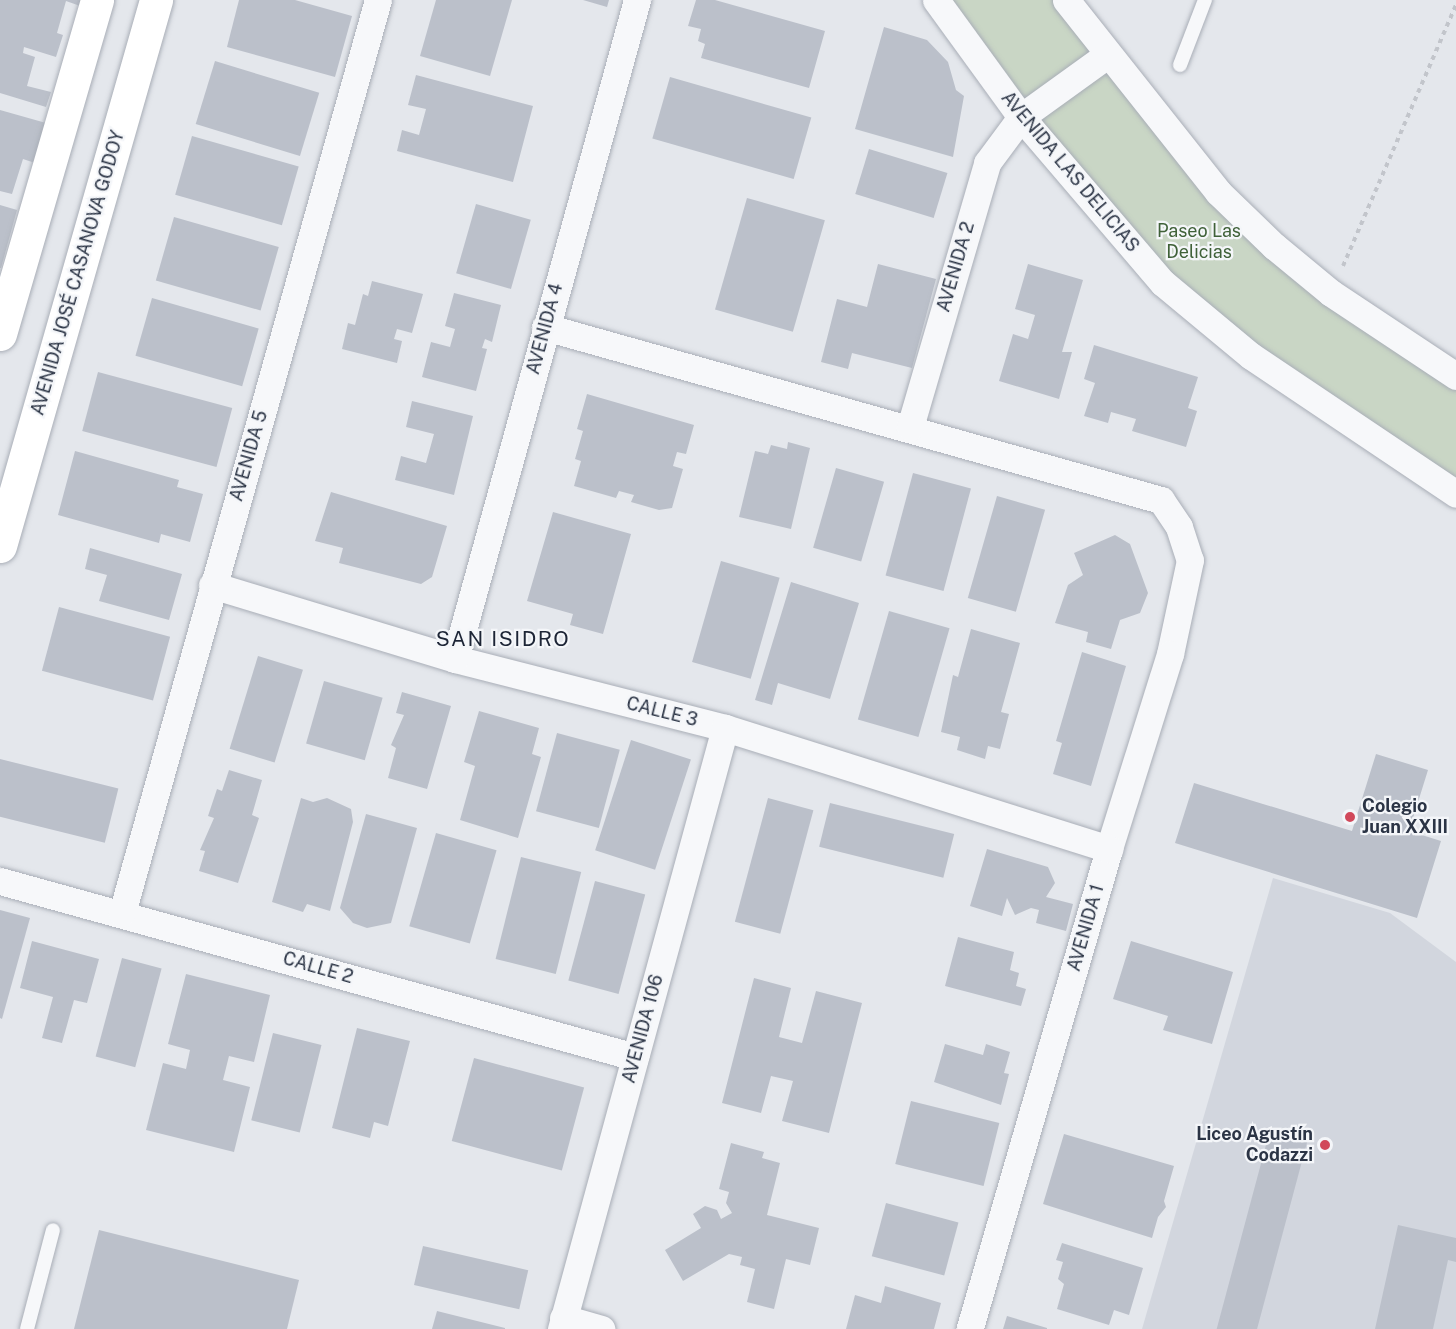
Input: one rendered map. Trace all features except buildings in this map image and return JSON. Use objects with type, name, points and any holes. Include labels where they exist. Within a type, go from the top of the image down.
[{"type":"street","points":[[0,334],[97,0]]},
{"type":"street","name":"AVENIDA JOSÉ CASANOVA GODOY","points":[[0,546],[156,0]]},
{"type":"street","name":"AVENIDA 5","points":[[122,913],[212,585],[378,0]]},
{"type":"street","name":"AVENIDA 4","points":[[455,659],[545,327],[638,0]]},
{"type":"street","name":"AVENIDA LAS DELICIAS","points":[[936,0],[1021,117],[1163,283],[1251,356],[1456,494]]},
{"type":"street","points":[[1066,0],[1107,55],[1218,192],[1291,262],[1331,293],[1456,376]]},
{"type":"street","name":"AVENIDA 2","points":[[910,427],[987,162],[1021,117],[1107,55]]},
{"type":"street","name":"AVENIDA 1","points":[[545,327],[910,427],[1161,500],[1179,528],[1190,560],[1170,654],[1109,849],[969,1329]]},
{"type":"street","name":"CALLE 3","points":[[212,585],[455,659],[725,729],[1109,849]]},
{"type":"street","name":"AVENIDA 106","points":[[562,1324],[725,729]]},
{"type":"street","name":"CALLE 2","points":[[0,881],[635,1057]]},
{"type":"street","points":[[562,1324],[601,1329]]},
{"type":"lane","points":[[1180,65],[1205,0]]},
{"type":"lane","points":[[27,1329],[52,1230]]},
{"type":"path","points":[[1331,293],[1456,5]]},
{"type":"shaded area","name":"Liceo Agustín Codazzi","points":[[1273,878],[1390,913],[1456,962],[1456,1329],[1142,1329]]},
{"type":"green space","name":"Paseo Las Delicias","points":[[936,0],[1066,0],[1274,246],[1456,376],[1456,494],[1163,283]]},
{"type":"place","name":"Colegio Juan XXIII","points":[[1350,817]]},
{"type":"place","name":"Liceo Agustín Codazzi","points":[[1325,1145]]},
{"type":"district","name":"SAN ISIDRO","points":[[503,639]]}]
